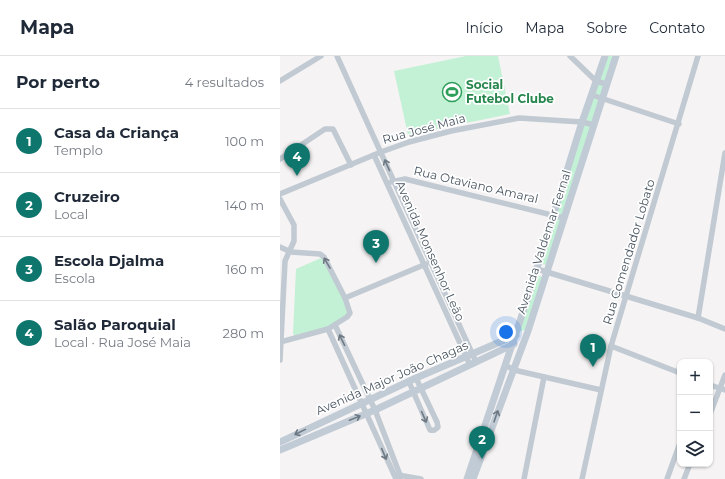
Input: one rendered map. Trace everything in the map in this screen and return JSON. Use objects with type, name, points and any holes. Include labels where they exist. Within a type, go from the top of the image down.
[{"type":"street","points":[[280,81],[321,56]]},
{"type":"street","name":"Avenida Monsenhor Leão","points":[[337,56],[462,331],[472,354],[473,364]]},
{"type":"street","points":[[570,56],[596,81],[606,84]]},
{"type":"street","name":"Rua Comendador Lobato","points":[[582,479],[611,346],[679,124],[698,56]]},
{"type":"street","points":[[604,57],[615,59]]},
{"type":"street","name":"Avenida Valdemar Fernal","points":[[467,479],[529,294],[582,122],[604,57]]},
{"type":"street","name":"Avenida Valdemar Fernal","points":[[473,479],[504,392],[514,370],[528,331],[615,59]]},
{"type":"street","points":[[592,95],[679,124]]},
{"type":"street","name":"Rua José Maia","points":[[280,194],[409,142],[508,119],[519,118],[582,122],[594,125]]},
{"type":"street","points":[[280,159],[325,129],[333,129],[351,165]]},
{"type":"street","points":[[575,146],[585,150]]},
{"type":"street","points":[[698,318],[725,153]]},
{"type":"street","name":"Avenida Monsenhor Leão","points":[[374,155],[465,357],[473,364]]},
{"type":"street","points":[[568,168],[578,172]]},
{"type":"street","name":"Rua Otaviano Amaral","points":[[394,181],[404,179],[564,218]]},
{"type":"street","points":[[387,184],[394,181]]},
{"type":"street","points":[[562,190],[572,193]]},
{"type":"street","points":[[280,199],[294,225],[294,241],[285,261],[280,360]]},
{"type":"street","points":[[399,211],[406,209]]},
{"type":"street","points":[[410,234],[417,231]]},
{"type":"street","points":[[546,239],[556,242]]},
{"type":"street","points":[[280,247],[290,252],[320,254],[324,257],[345,298],[350,313],[347,317],[328,329],[281,342]]},
{"type":"street","points":[[345,298],[431,261]]},
{"type":"street","points":[[536,269],[698,318],[725,329]]},
{"type":"street","points":[[435,288],[441,284]]},
{"type":"street","points":[[529,294],[538,297]]},
{"type":"street","points":[[445,313],[452,310]]},
{"type":"street","points":[[334,325],[375,410],[398,477]]},
{"type":"street","points":[[328,329],[398,477]]},
{"type":"street","points":[[456,335],[462,331]]},
{"type":"street","name":"Avenida Major João Chagas","points":[[280,442],[416,378],[528,331]]},
{"type":"street","name":"Avenida Major João Chagas","points":[[280,450],[375,410],[512,345],[524,341]]},
{"type":"street","points":[[611,346],[677,372]]},
{"type":"street","points":[[346,366],[353,363]]},
{"type":"street","points":[[505,365],[514,370],[601,390]]},
{"type":"street","points":[[713,408],[723,389],[725,375]]},
{"type":"street","points":[[524,479],[544,377]]},
{"type":"street","points":[[409,382],[430,430],[436,429],[438,427],[437,422],[416,378]]},
{"type":"street","points":[[713,385],[723,389]]},
{"type":"street","points":[[497,389],[504,392]]},
{"type":"street","points":[[315,425],[318,433]]},
{"type":"street","points":[[667,479],[677,451]]},
{"type":"street","points":[[684,479],[689,467]]},
{"type":"street","points":[[398,477],[421,479]]},
{"type":"green space","name":"Social Futebol Clube","points":[[466,56],[498,56],[510,114],[408,135],[394,71]]},
{"type":"green space","points":[[605,56],[615,56],[594,125],[582,122]]},
{"type":"green space","points":[[582,123],[593,126],[548,265],[541,264]]},
{"type":"green space","points":[[321,258],[324,259],[349,311],[348,315],[329,327],[296,336],[293,334],[296,269]]},
{"type":"green space","points":[[537,275],[542,277],[527,329],[516,333]]},
{"type":"place","name":"Social Futebol Clube","points":[[452,92]]},
{"type":"place","name":"Salão Paroquial","points":[[297,176]]},
{"type":"place","name":"Escola Djalma","points":[[376,263]]},
{"type":"place","name":"Casa da Criança","points":[[593,367]]},
{"type":"place","name":"Cruzeiro","points":[[482,459]]}]
